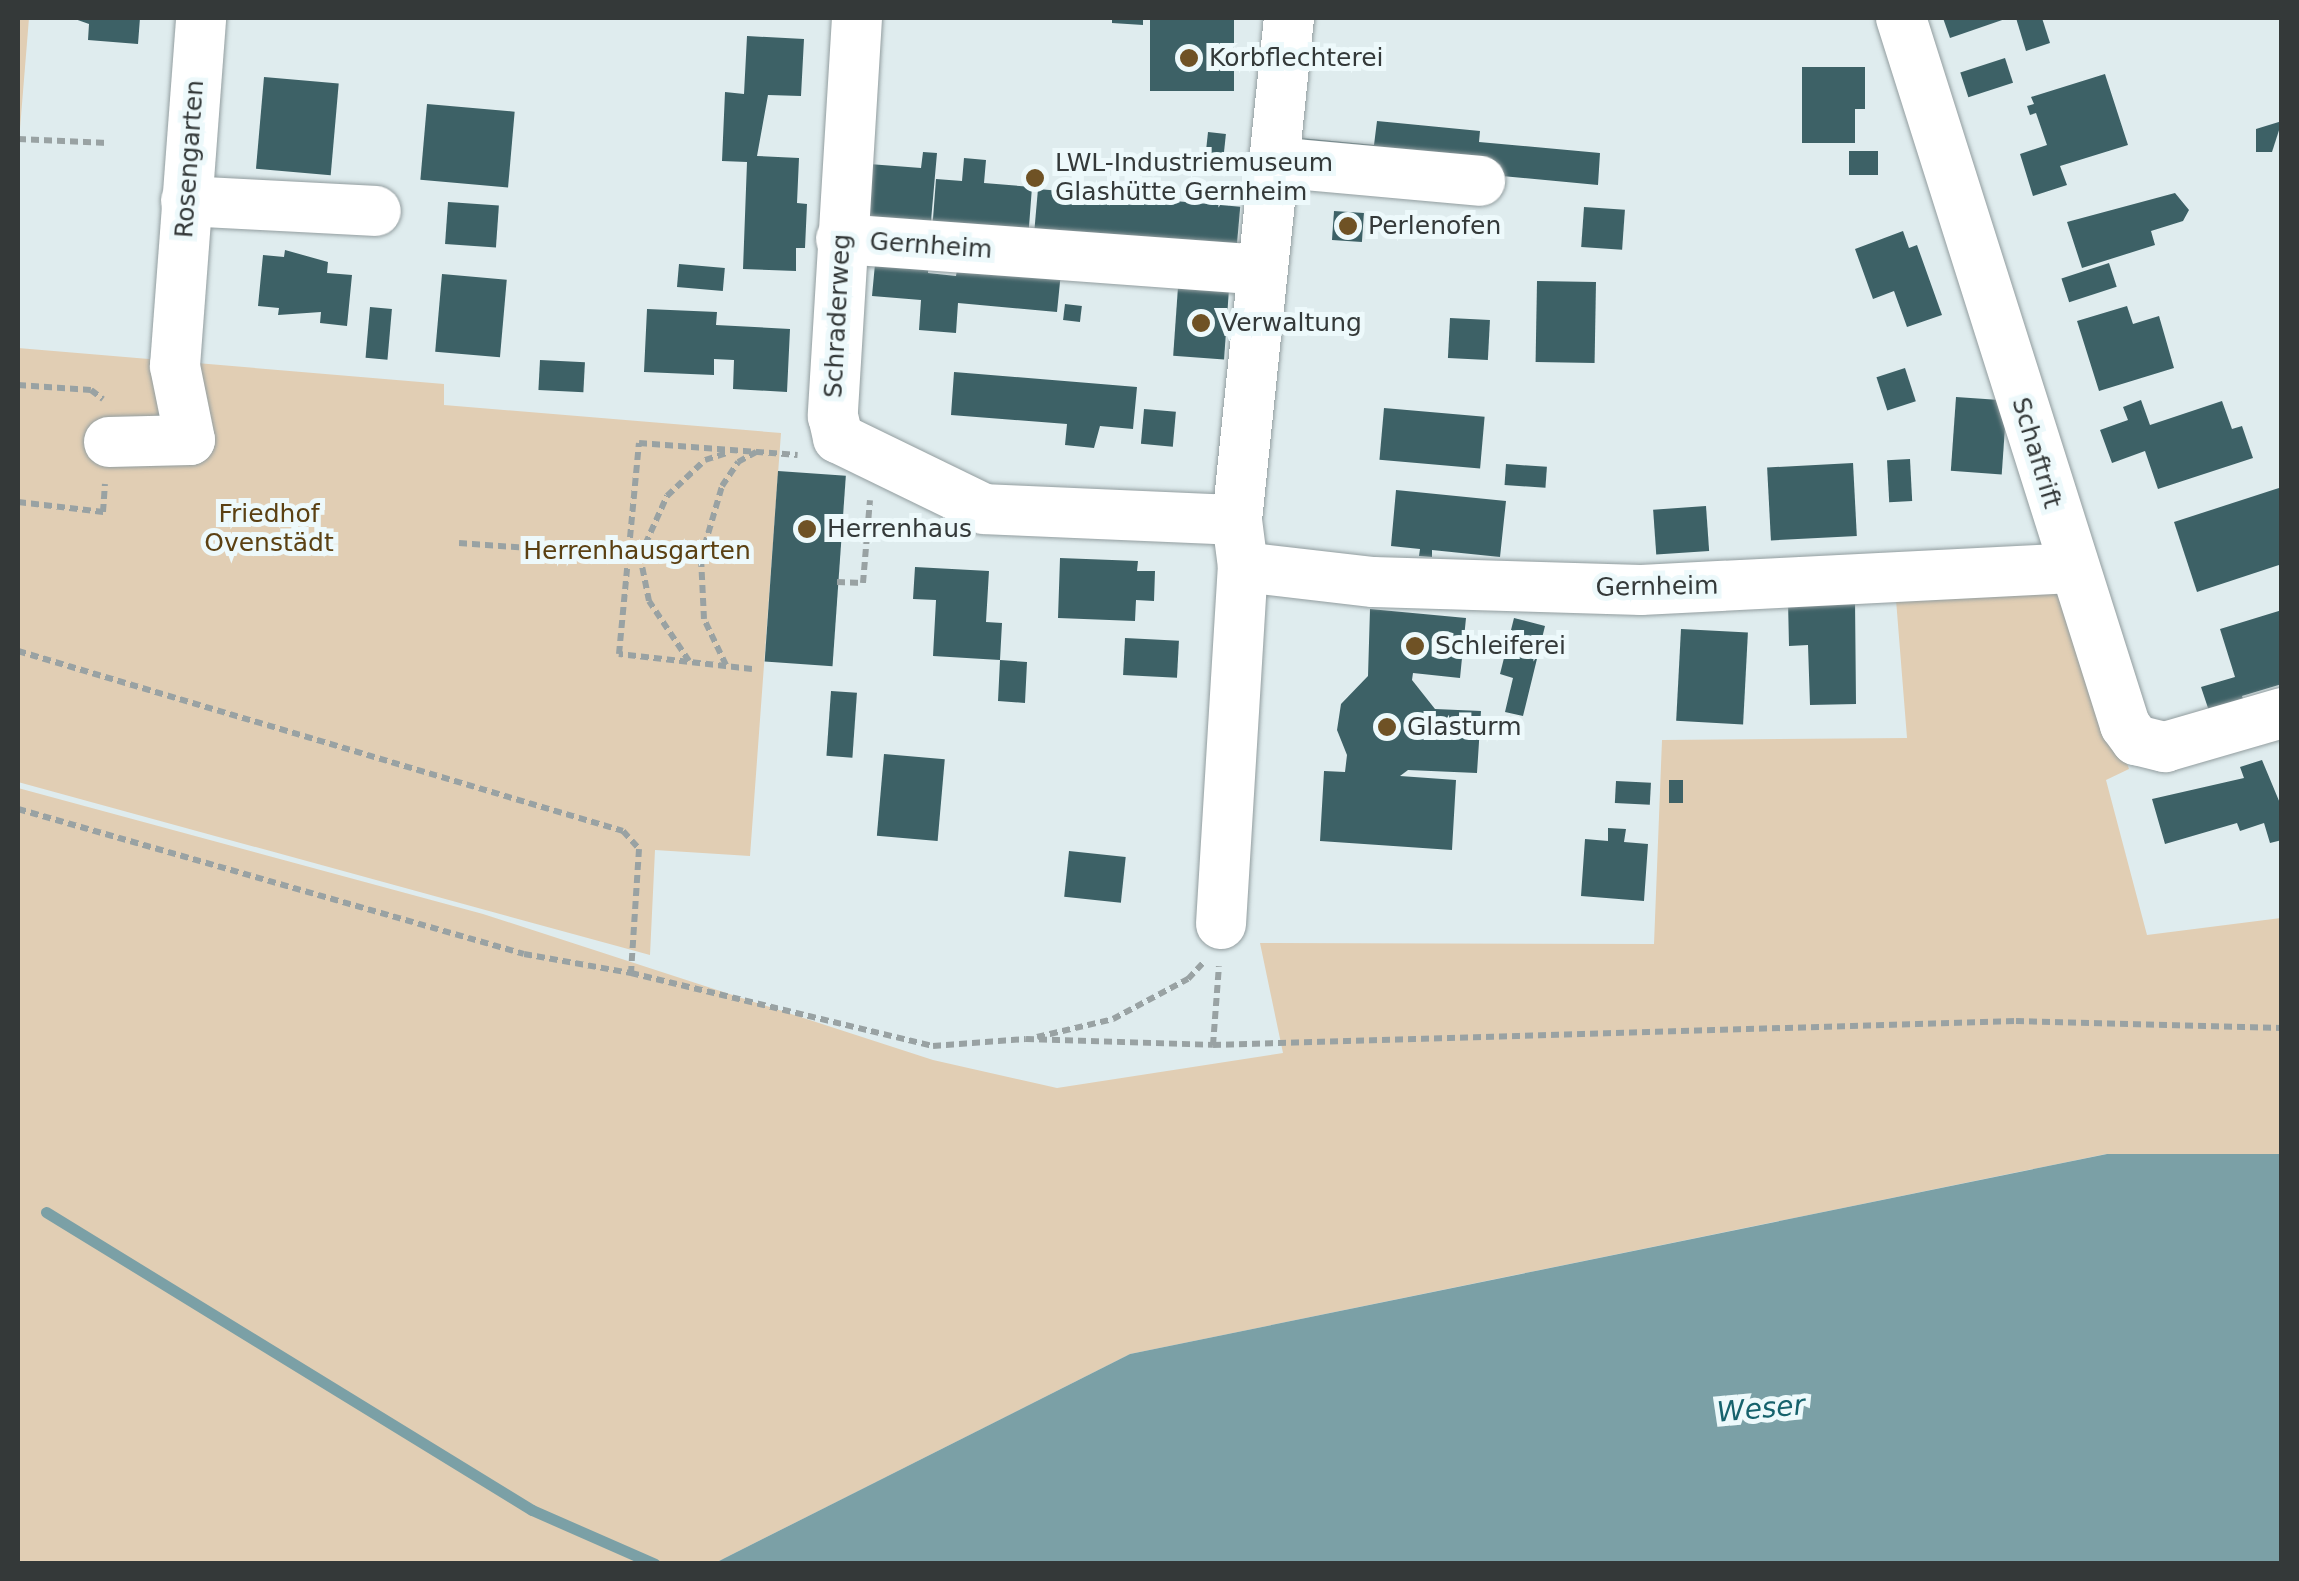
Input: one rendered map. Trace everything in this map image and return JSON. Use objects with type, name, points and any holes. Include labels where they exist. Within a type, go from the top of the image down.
[{"type":"street","name":"Rosengarten","points":[[108,442],[190,440],[175,366],[201,18]]},
{"type":"street","name":"Schraderweg","points":[[857,18],[833,416],[858,451]]},
{"type":"street","points":[[1222,924],[1240,544],[1261,270],[1289,18]]},
{"type":"street","name":"Schaftrift","points":[[1901,18],[2072,568],[2136,740],[2165,746],[2282,713]]},
{"type":"street","points":[[1274,162],[1480,181]]},
{"type":"street","points":[[186,201],[376,212]]},
{"type":"street","name":"Gernheim","points":[[841,240],[1261,270]]},
{"type":"street","points":[[858,451],[984,508],[1240,544]]},
{"type":"street","name":"Gernheim","points":[[1240,544],[1373,582],[1641,590],[2072,568]]},
{"type":"path","points":[[18,138],[108,143]]},
{"type":"path","points":[[18,385],[91,390],[108,405],[104,512],[18,502]]},
{"type":"path","points":[[752,669],[619,654],[639,443],[825,457],[858,451],[864,583],[837,582]]},
{"type":"path","points":[[691,663],[649,601],[640,556],[666,496],[684,476],[734,450]]},
{"type":"path","points":[[729,667],[710,642],[701,558],[722,486],[738,462],[757,452]]},
{"type":"path","points":[[459,544],[640,556]]},
{"type":"path","points":[[18,651],[623,831],[639,849],[631,973]]},
{"type":"path","points":[[18,809],[524,954],[631,973],[933,1046],[1026,1039],[1213,1045],[2016,1021],[2282,1028]]},
{"type":"path","points":[[1026,1039],[1113,1019],[1188,980],[1211,956],[1222,924]]},
{"type":"path","points":[[1213,1045],[1222,924]]},
{"type":"green space","points":[[18,18],[29,18],[18,153]]},
{"type":"green space","points":[[18,348],[444,384],[444,405],[781,433],[750,856],[655,850],[650,955],[18,782]]},
{"type":"green space","points":[[2066,578],[2129,769],[2106,780],[2147,935],[2281,918],[2281,1154],[2106,1154],[1130,1354],[715,1563],[18,1563],[18,788],[483,914],[933,1060],[1057,1088],[1283,1053],[1260,943],[1654,944],[1662,740],[1907,738],[1895,587]]},
{"type":"water","name":"Weser","points":[[2107,1154],[2281,1154],[2281,1563],[715,1563],[1130,1354]]},
{"type":"building","points":[[72,18],[140,18],[138,44],[88,40],[89,24]]},
{"type":"building","points":[[1112,18],[1143,18],[1143,25],[1112,23]]},
{"type":"building","name":"Korbflechterei","points":[[1150,18],[1234,18],[1234,91],[1150,91]]},
{"type":"building","points":[[1943,18],[2008,18],[1950,38]]},
{"type":"building","points":[[2016,18],[2042,18],[2050,43],[2026,51]]},
{"type":"building","points":[[747,36],[804,39],[801,96],[768,95],[757,156],[799,158],[797,203],[807,204],[805,248],[796,248],[796,271],[743,269],[747,162],[722,161],[725,92],[744,94]]},
{"type":"building","points":[[2005,58],[2013,83],[1968,97],[1960,73]]},
{"type":"building","points":[[1802,67],[1865,67],[1865,109],[1855,109],[1855,143],[1802,143]]},
{"type":"building","points":[[2105,74],[2128,145],[2060,166],[2067,185],[2033,196],[2020,154],[2047,145],[2036,113],[2030,115],[2027,106],[2034,104],[2031,97]]},
{"type":"building","points":[[264,77],[339,84],[331,175],[256,169]]},
{"type":"building","points":[[427,104],[515,112],[508,187],[420,180]]},
{"type":"building","points":[[1377,121],[1480,131],[1479,142],[1600,153],[1598,185],[1299,157],[1300,138],[1374,145]]},
{"type":"building","points":[[2282,121],[2272,152],[2256,152],[2256,129]]},
{"type":"building","points":[[1208,132],[1226,134],[1223,163],[1205,161]]},
{"type":"building","points":[[1849,151],[1878,151],[1878,175],[1849,175]]},
{"type":"building","points":[[923,152],[937,153],[930,232],[863,226],[869,164],[921,168]]},
{"type":"building","points":[[964,158],[986,160],[984,183],[1032,187],[1028,240],[932,232],[936,179],[962,181]]},
{"type":"building","points":[[1038,189],[1240,207],[1236,258],[1033,241]]},
{"type":"building","points":[[2175,193],[2189,210],[2183,221],[2151,231],[2155,245],[2082,268],[2067,222]]},
{"type":"building","points":[[448,202],[499,206],[496,247],[445,244]]},
{"type":"building","points":[[1584,207],[1625,210],[1622,250],[1581,247]]},
{"type":"building","name":"Perlenofen","points":[[1334,211],[1364,213],[1362,242],[1332,240]]},
{"type":"building","points":[[1903,231],[1909,248],[1917,245],[1942,315],[1907,327],[1894,291],[1873,299],[1855,249]]},
{"type":"building","points":[[285,250],[328,262],[327,273],[352,275],[347,326],[320,323],[321,312],[278,315],[279,308],[258,306],[263,255],[284,257]]},
{"type":"building","points":[[929,261],[928,273],[956,276],[957,270],[1061,272],[1057,312],[958,303],[956,333],[919,330],[921,300],[872,296],[875,264]]},
{"type":"building","points":[[2109,263],[2117,287],[2069,302],[2061,278]]},
{"type":"building","points":[[679,264],[725,268],[723,291],[677,287]]},
{"type":"building","points":[[442,274],[507,280],[500,357],[435,352]]},
{"type":"building","points":[[1537,281],[1596,282],[1595,363],[1536,362]]},
{"type":"building","name":"Verwaltung","points":[[1178,287],[1229,291],[1224,359],[1173,356]]},
{"type":"building","points":[[1065,304],[1082,306],[1080,322],[1063,320]]},
{"type":"building","points":[[2127,306],[2133,324],[2159,316],[2174,368],[2099,391],[2077,321]]},
{"type":"building","points":[[370,307],[392,309],[387,360],[366,358]]},
{"type":"building","points":[[647,309],[717,312],[716,325],[790,329],[787,392],[733,389],[734,360],[714,359],[714,375],[644,372]]},
{"type":"building","points":[[1450,318],[1490,320],[1488,360],[1448,358]]},
{"type":"building","points":[[540,360],[585,362],[583,392],[538,390]]},
{"type":"building","points":[[1905,368],[1916,401],[1887,411],[1876,377]]},
{"type":"building","points":[[954,372],[1137,387],[1133,429],[1100,426],[1094,448],[1065,445],[1067,424],[951,415]]},
{"type":"building","points":[[1956,397],[2007,401],[2002,474],[1951,471]]},
{"type":"building","points":[[2141,400],[2150,425],[2222,401],[2232,429],[2242,426],[2253,458],[2158,489],[2145,451],[2112,463],[2100,430],[2128,420],[2123,407]]},
{"type":"building","points":[[1384,408],[1485,417],[1480,469],[1379,460]]},
{"type":"building","points":[[1144,409],[1176,412],[1173,447],[1141,444]]},
{"type":"building","points":[[1910,459],[1912,501],[1889,502],[1887,460]]},
{"type":"building","points":[[1853,463],[1857,536],[1771,540],[1767,468]]},
{"type":"building","points":[[1506,464],[1547,467],[1545,488],[1505,485]]},
{"type":"building","name":"Herrenhaus","points":[[778,471],[846,476],[833,666],[765,662]]},
{"type":"building","points":[[2282,487],[2282,564],[2197,592],[2174,522]]},
{"type":"building","points":[[1396,490],[1506,501],[1500,557],[1432,550],[1432,557],[1419,556],[1420,549],[1391,546]]},
{"type":"building","points":[[1706,506],[1709,551],[1656,555],[1653,510]]},
{"type":"building","points":[[1060,558],[1138,561],[1137,571],[1155,571],[1154,601],[1136,600],[1135,621],[1058,618]]},
{"type":"building","points":[[915,567],[989,571],[986,622],[1002,623],[1000,660],[933,656],[936,600],[913,599]]},
{"type":"building","points":[[1855,599],[1856,704],[1810,705],[1808,645],[1789,646],[1788,601]]},
{"type":"building","points":[[1370,609],[1466,618],[1460,678],[1413,673],[1412,680],[1435,709],[1481,711],[1477,773],[1408,770],[1400,776],[1456,780],[1452,850],[1320,841],[1324,771],[1345,772],[1347,755],[1337,730],[1341,704],[1368,676]]},
{"type":"building","points":[[2282,610],[2282,684],[2242,696],[2248,712],[2213,723],[2201,687],[2235,677],[2220,629]]},
{"type":"building","points":[[1514,618],[1545,626],[1523,716],[1505,712],[1513,678],[1500,674]]},
{"type":"building","points":[[1681,629],[1748,633],[1743,724],[1676,721]]},
{"type":"building","points":[[1125,638],[1179,641],[1177,678],[1123,675]]},
{"type":"building","points":[[1000,660],[1027,662],[1025,703],[998,701]]},
{"type":"building","points":[[831,691],[857,693],[852,758],[826,756]]},
{"type":"building","points":[[884,754],[945,759],[938,841],[877,836]]},
{"type":"building","points":[[2262,760],[2282,808],[2282,840],[2270,843],[2264,823],[2240,831],[2237,823],[2165,844],[2152,799],[2244,778],[2240,767]]},
{"type":"building","points":[[1669,780],[1683,780],[1683,803],[1669,803]]},
{"type":"building","points":[[1616,781],[1651,783],[1650,805],[1615,803]]},
{"type":"building","points":[[1608,828],[1626,829],[1624,842],[1648,844],[1644,901],[1581,896],[1585,839],[1608,841]]},
{"type":"building","points":[[1069,851],[1126,857],[1121,903],[1064,897]]},
{"type":"waterway","points":[[46,1212],[532,1510],[655,1564]]},
{"type":"place","name":"Korbflechterei","points":[[1189,58]]},
{"type":"place","name":"LWL-Industriemuseum Glashütte Gernheim","points":[[1035,178]]},
{"type":"place","name":"Perlenofen","points":[[1348,226]]},
{"type":"place","name":"Verwaltung","points":[[1201,323]]},
{"type":"place","name":"Herrenhaus","points":[[807,529]]},
{"type":"place","name":"Schleiferei","points":[[1415,646]]},
{"type":"place","name":"Glasturm","points":[[1387,727]]},
{"type":"park label","name":"Friedhof Ovenstädt","points":[[269,530]]},
{"type":"park label","name":"Herrenhausgarten","points":[[637,551]]}]
